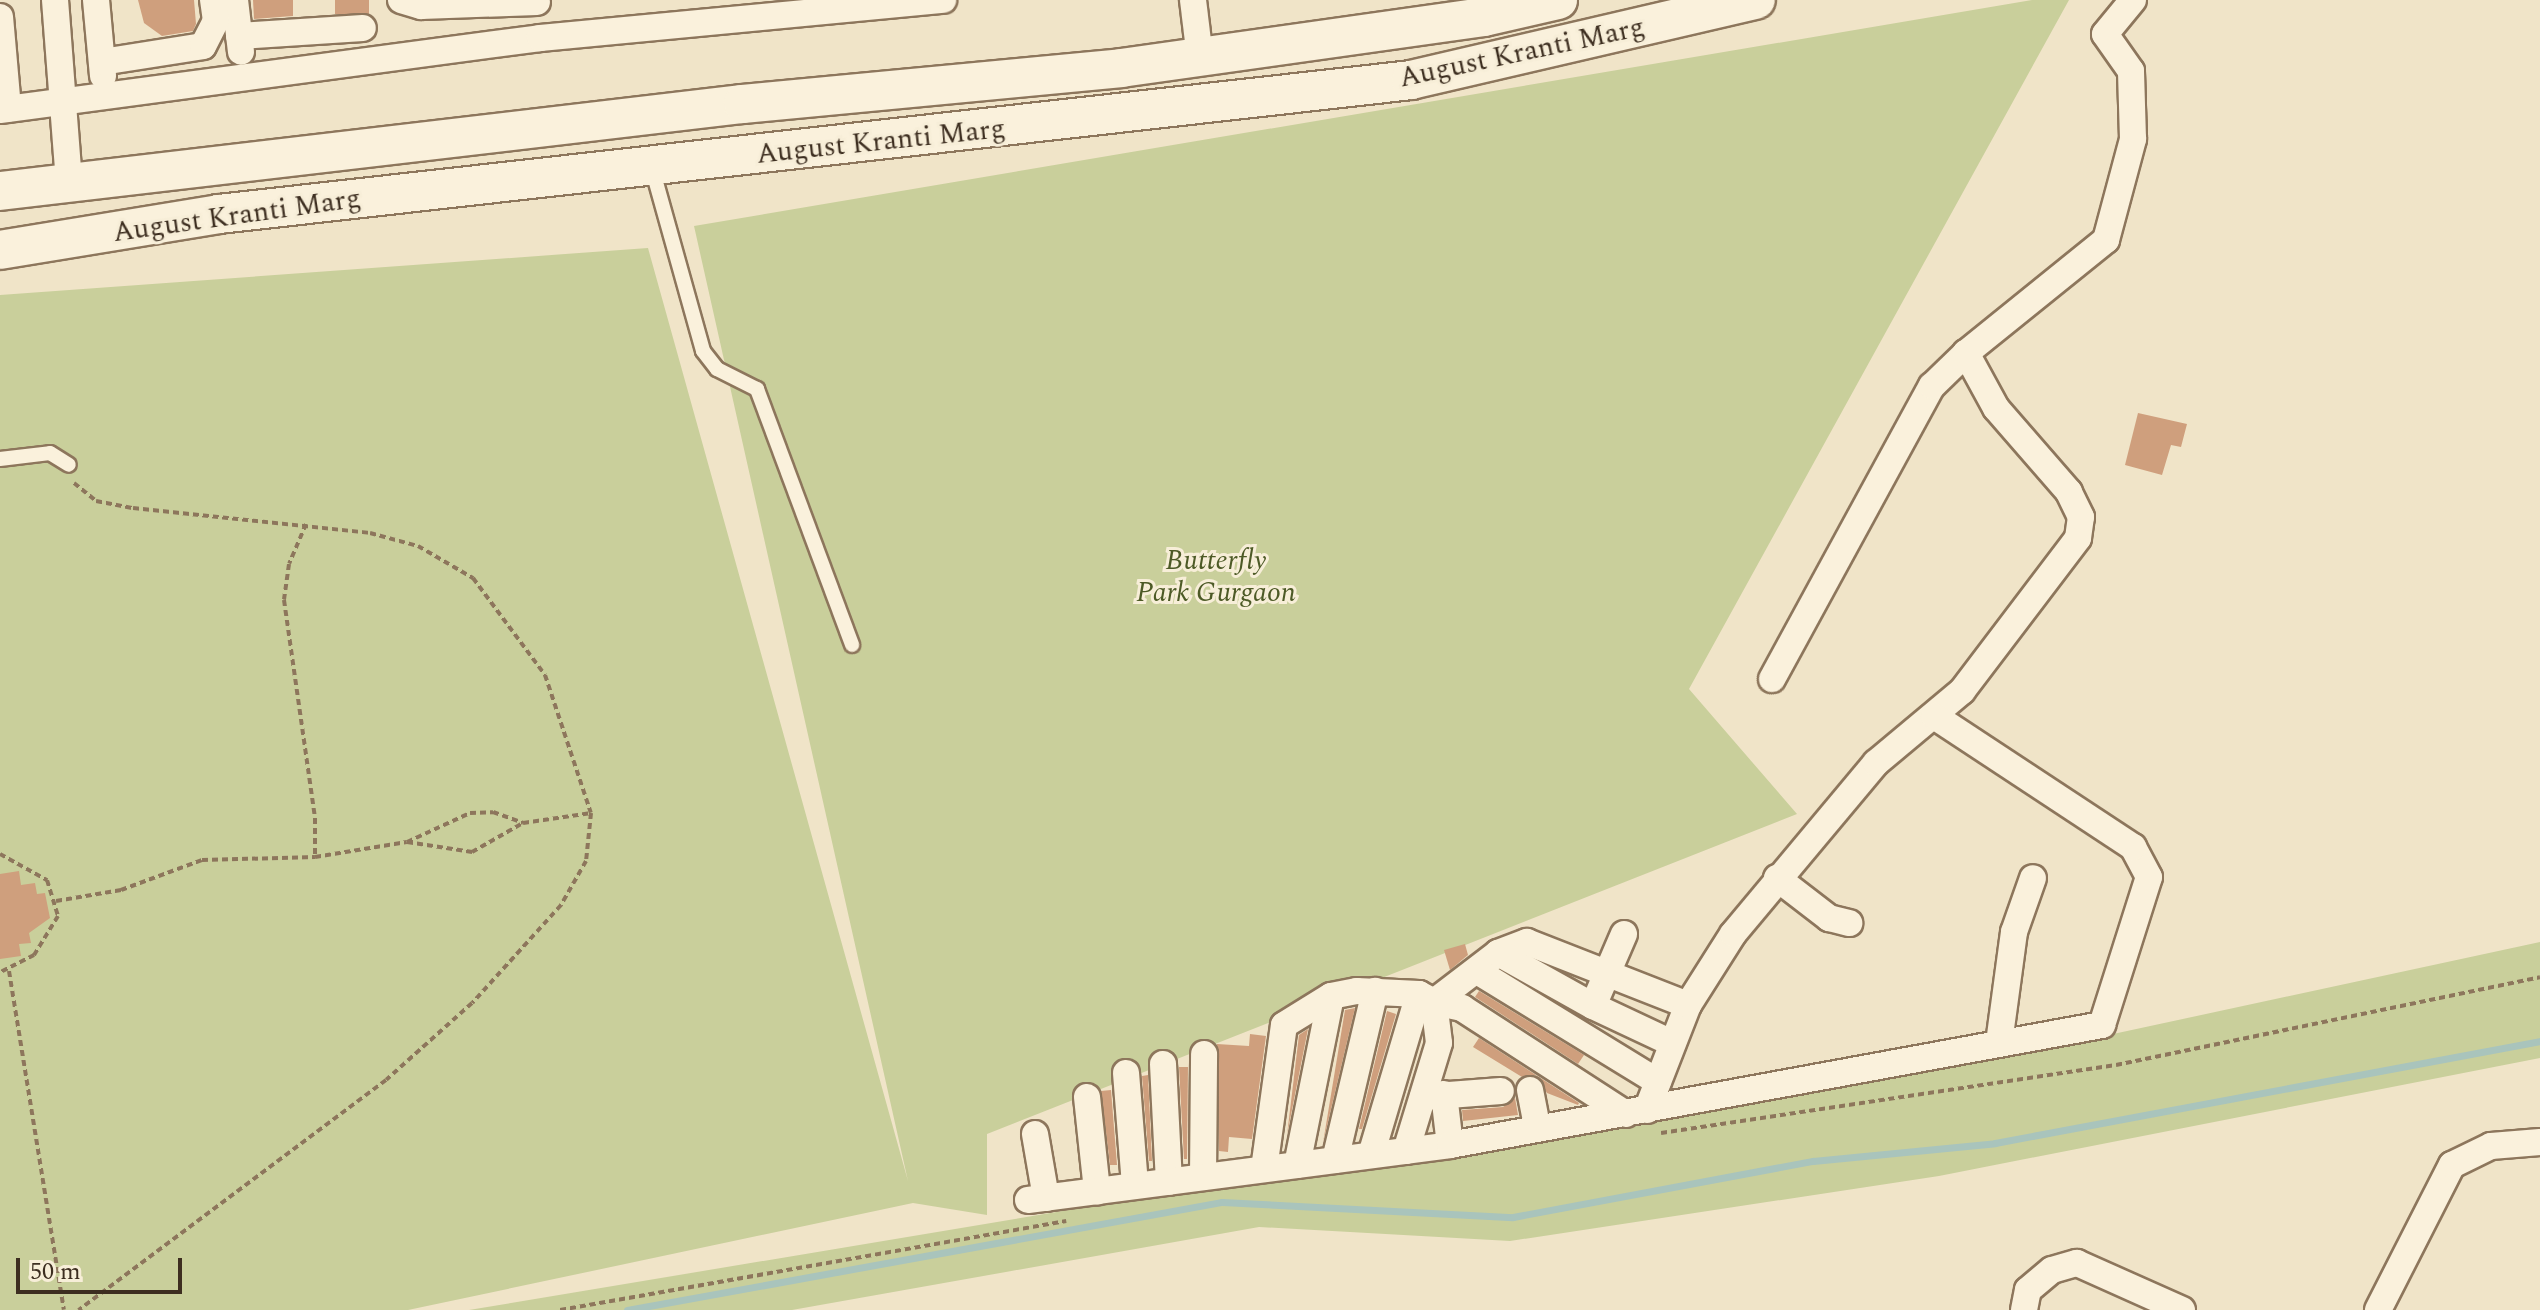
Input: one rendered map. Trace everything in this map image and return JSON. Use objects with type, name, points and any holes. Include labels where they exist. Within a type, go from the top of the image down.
[{"type":"main road","name":"August Kranti Marg","points":[[0,191],[621,118],[1200,58],[1484,17],[1557,0]]},
{"type":"main road","name":"August Kranti Marg","points":[[0,250],[219,214],[1411,80],[1756,0]]},
{"type":"main road","points":[[621,118],[639,169]]},
{"type":"street","points":[[55,0],[67,102],[69,183]]},
{"type":"street","points":[[96,0],[106,93]]},
{"type":"street","points":[[102,62],[203,46],[216,21],[213,0]]},
{"type":"street","points":[[235,0],[243,74]]},
{"type":"street","points":[[401,0],[421,6],[537,1],[540,38]]},
{"type":"street","points":[[0,17],[4,109],[243,74],[401,61],[689,12],[943,0]]},
{"type":"street","points":[[1193,0],[1200,58]]},
{"type":"street","points":[[1772,679],[1932,386],[1966,353],[2106,240],[2133,139],[2131,71],[2105,34],[2133,0]]},
{"type":"street","points":[[239,36],[363,28]]},
{"type":"street","points":[[1636,1112],[1658,1082],[1688,1005],[1777,878],[1876,763],[1962,691],[2078,538],[2081,517],[2069,492],[1996,408],[1966,353]]},
{"type":"street","points":[[1035,1134],[1037,1199],[1450,1145],[2102,1025],[2149,877],[2133,847],[1934,716]]},
{"type":"street","points":[[1777,878],[1829,918],[1849,923]]},
{"type":"street","points":[[1999,1043],[2014,932],[2033,878]]},
{"type":"street","points":[[1593,1006],[1624,934]]},
{"type":"street","points":[[1371,1155],[1426,998],[1477,971],[1498,953],[1527,942],[1688,1005]]},
{"type":"street","points":[[1498,953],[1593,1006],[1672,1043]]},
{"type":"street","points":[[1477,971],[1658,1082]]},
{"type":"street","points":[[1264,1169],[1279,1035],[1288,1018],[1331,996],[1375,991],[1426,998],[1462,1008],[1636,1112]]},
{"type":"street","points":[[1335,1160],[1375,991]]},
{"type":"street","points":[[1297,1165],[1331,996]]},
{"type":"street","points":[[1406,1151],[1433,1096],[1439,1043],[1426,998]]},
{"type":"street","points":[[1203,1177],[1204,1054]]},
{"type":"street","points":[[1163,1064],[1169,1182]]},
{"type":"street","points":[[1126,1073],[1135,1186]]},
{"type":"street","points":[[1530,1090],[1537,1127]]},
{"type":"street","points":[[1433,1096],[1501,1091]]},
{"type":"street","points":[[1433,1096],[1450,1145]]},
{"type":"street","points":[[1087,1097],[1097,1191]]},
{"type":"street","points":[[2378,1310],[2452,1165],[2491,1146],[2540,1142]]},
{"type":"street","points":[[2024,1310],[2028,1290],[2052,1270],[2077,1263],[2182,1310]]},
{"type":"lane","points":[[639,169],[703,351],[717,369],[757,389],[852,645]]},
{"type":"lane","points":[[0,459],[50,453],[69,465]]},
{"type":"path","points":[[69,465],[73,482],[96,501],[306,524],[418,546],[484,589],[545,675],[591,813],[586,861],[561,905],[472,1003],[386,1080],[78,1310]]},
{"type":"path","points":[[306,524],[289,564],[284,600],[315,818],[315,857]]},
{"type":"path","points":[[56,901],[121,890],[202,860],[315,857],[407,842],[470,813],[493,812],[523,823]]},
{"type":"path","points":[[407,842],[472,852],[523,823],[591,813]]},
{"type":"path","points":[[0,854],[47,880],[56,901],[55,926],[34,955],[9,971],[0,972]]},
{"type":"path","points":[[9,971],[64,1310]]},
{"type":"green space","name":"Butterfly Park Gurgaon","points":[[2032,0],[2069,0],[1689,689],[1797,814],[987,1134],[987,1215],[913,1203],[408,1310],[0,1310],[0,295],[648,248],[908,1181],[694,226]]},
{"type":"green space","points":[[2540,942],[2540,1058],[1939,1176],[1510,1241],[1259,1227],[792,1310],[469,1310],[2076,1042]]},
{"type":"building","points":[[138,0],[194,0],[196,24],[193,31],[162,36],[144,23]]},
{"type":"building","points":[[253,0],[293,0],[293,16],[254,19]]},
{"type":"building","points":[[335,0],[369,0],[369,14],[335,14]]},
{"type":"building","points":[[2138,413],[2187,424],[2181,447],[2171,445],[2162,475],[2125,465]]},
{"type":"building","points":[[19,871],[21,885],[35,883],[37,894],[45,893],[50,918],[29,933],[31,943],[19,944],[21,956],[0,959],[0,874]]},
{"type":"building","points":[[1465,944],[1468,955],[1450,970],[1444,950]]},
{"type":"building","points":[[1479,991],[1584,1055],[1578,1064],[1475,997]]},
{"type":"building","points":[[1355,1008],[1323,1143],[1345,1010]]},
{"type":"building","points":[[1387,1011],[1396,1014],[1362,1129],[1359,1129]]},
{"type":"building","points":[[1308,1029],[1287,1135],[1299,1035]]},
{"type":"building","points":[[1250,1034],[1266,1036],[1252,1139],[1229,1137],[1228,1152],[1219,1151],[1217,1044],[1249,1046]]},
{"type":"building","points":[[1479,1038],[1536,1075],[1522,1077],[1473,1047]]},
{"type":"building","points":[[1179,1067],[1188,1067],[1187,1159],[1184,1159]]},
{"type":"building","points":[[1148,1075],[1152,1161],[1149,1161],[1142,1076]]},
{"type":"building","points":[[1536,1075],[1579,1103],[1578,1105],[1547,1093]]},
{"type":"building","points":[[1111,1090],[1117,1165],[1110,1165],[1101,1091]]},
{"type":"building","points":[[1515,1098],[1518,1115],[1463,1121],[1462,1110],[1503,1107]]},
{"type":"waterway","points":[[627,1310],[1222,1202],[1513,1217],[1813,1161],[1995,1143],[2540,1041]]}]
